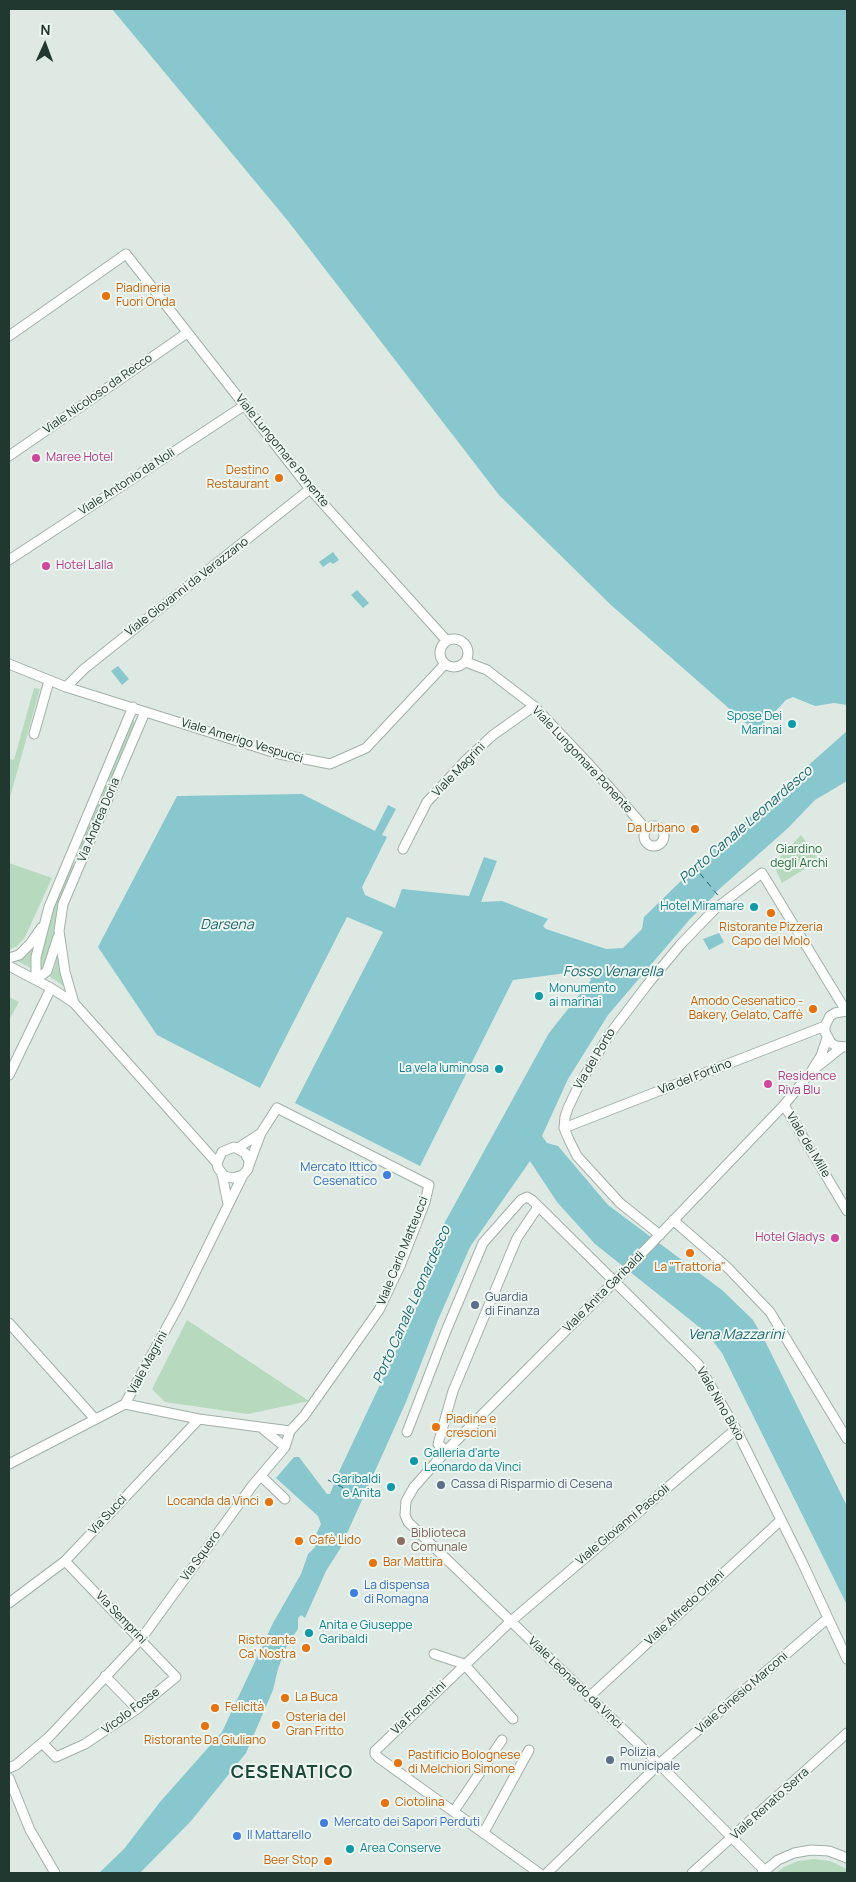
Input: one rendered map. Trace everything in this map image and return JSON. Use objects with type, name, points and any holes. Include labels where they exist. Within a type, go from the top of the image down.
[{"type":"street","name":"Viale Lungomare Ponente","points":[[9,336],[126,254],[310,489],[447,641],[456,639],[465,643],[469,652],[466,662],[458,667],[445,664]]},
{"type":"street","name":"Viale Nicoloso da Recco","points":[[9,456],[187,333]]},
{"type":"street","name":"Viale Antonio da Noli","points":[[9,560],[245,405]]},
{"type":"street","name":"Viale Giovanni da Verazzano","points":[[66,687],[84,669],[310,489]]},
{"type":"street","points":[[445,664],[440,652],[443,644],[447,641]]},
{"type":"street","name":"Viale Lungomare Ponente","points":[[466,662],[488,670],[534,706],[646,829]]},
{"type":"street","name":"Viale Amerigo Vespucci","points":[[9,664],[66,687],[145,712],[280,754],[330,764],[366,748],[445,664]]},
{"type":"street","points":[[34,734],[49,681]]},
{"type":"street","name":"Viale Magrini","points":[[403,849],[427,802],[467,759],[493,735],[534,706]]},
{"type":"street","name":"Via Andrea Doria","points":[[36,980],[36,957],[44,924],[133,708]]},
{"type":"street","name":"Via Andrea Doria","points":[[36,980],[47,971],[59,931],[63,904],[145,712]]},
{"type":"street","points":[[70,858],[81,864]]},
{"type":"street","name":"Via del Porto","points":[[564,1128],[565,1116],[571,1101],[624,1013],[680,944],[714,909],[762,873],[847,1011]]},
{"type":"street","name":"Via Andrea Doria","points":[[9,958],[19,954],[30,944],[44,924]]},
{"type":"street","name":"Via Andrea Doria","points":[[59,931],[65,972],[74,1003]]},
{"type":"street","points":[[9,966],[51,988],[74,1003],[218,1163],[228,1204]]},
{"type":"street","points":[[9,1075],[51,988]]},
{"type":"street","name":"Via del Fortino","points":[[564,1128],[825,1026],[830,1016],[835,1012],[847,1011]]},
{"type":"street","points":[[825,1026],[830,1043],[844,1047]]},
{"type":"street","name":"Viale Anita Garibaldi","points":[[404,1515],[406,1501],[414,1487],[446,1451],[624,1272],[784,1105],[811,1072],[823,1053],[827,1038]]},
{"type":"street","name":"Viale Anita Garibaldi","points":[[811,1072],[844,1047]]},
{"type":"street","name":"Viale dei Mille","points":[[784,1105],[847,1211]]},
{"type":"street","name":"Viale Carlo Matteucci","points":[[261,1133],[277,1108],[429,1185],[425,1202],[400,1266],[379,1310],[314,1402],[290,1431]]},
{"type":"street","points":[[564,1128],[577,1156],[620,1204],[660,1235]]},
{"type":"street","points":[[218,1163],[222,1152],[229,1148],[238,1148],[261,1133]]},
{"type":"street","points":[[222,1174],[233,1178],[243,1175],[249,1166],[261,1133]]},
{"type":"street","points":[[203,1146],[222,1152]]},
{"type":"street","points":[[238,1148],[248,1156],[249,1166]]},
{"type":"street","name":"Viale Magrini","points":[[9,1464],[125,1404],[180,1304],[243,1175]]},
{"type":"street","name":"Viale Nino Bixio","points":[[407,1432],[483,1243],[514,1207],[527,1197],[698,1364],[736,1429],[847,1659]]},
{"type":"street","points":[[446,1451],[438,1444],[454,1391],[517,1238],[538,1207]]},
{"type":"street","points":[[673,1220],[728,1268],[770,1312],[847,1439]]},
{"type":"street","points":[[9,1323],[95,1419]]},
{"type":"street","points":[[125,1404],[263,1429],[290,1431]]},
{"type":"street","name":"Via Succi","points":[[9,1603],[66,1561],[199,1418]]},
{"type":"street","points":[[263,1429],[285,1447]]},
{"type":"street","name":"Viale Giovanni Pascoli","points":[[510,1622],[736,1429]]},
{"type":"street","name":"Via Squero","points":[[9,1768],[16,1765],[42,1743],[141,1639],[252,1486],[285,1447],[290,1431]]},
{"type":"street","points":[[262,1476],[285,1499]]},
{"type":"street","name":"Viale Leonardo da Vinci","points":[[404,1515],[408,1522],[510,1622],[660,1764],[764,1872]]},
{"type":"street","name":"Viale Alfredo Oriani","points":[[590,1697],[781,1520]]},
{"type":"street","name":"Via Semprini","points":[[66,1561],[176,1677]]},
{"type":"street","name":"Viale Ginesio Marconi","points":[[547,1873],[660,1764],[828,1618]]},
{"type":"street","name":"Via Fiorentini","points":[[454,1811],[396,1771],[375,1754],[375,1750],[510,1622]]},
{"type":"street","points":[[434,1654],[464,1664],[513,1719]]},
{"type":"street","points":[[105,1676],[136,1709]]},
{"type":"street","name":"Vicolo Fosse","points":[[42,1743],[56,1758],[86,1744],[136,1709],[176,1677]]},
{"type":"street","name":"Viale Renato Serra","points":[[692,1873],[847,1733]]},
{"type":"street","points":[[502,1740],[454,1811],[539,1873]]},
{"type":"street","points":[[484,1832],[529,1750]]},
{"type":"street","points":[[9,1778],[30,1830],[55,1873]]},
{"type":"street","points":[[764,1872],[786,1856],[811,1850],[829,1851],[847,1858]]},
{"type":"green space","points":[[34,688],[40,689],[9,801],[9,759],[14,760]]},
{"type":"green space","points":[[134,720],[135,724],[78,857],[74,856],[130,723]]},
{"type":"green space","name":"Giardino degli Archi","points":[[801,835],[819,860],[782,883],[776,870],[780,857]]},
{"type":"green space","points":[[9,863],[52,878],[25,937],[17,946],[9,950]]},
{"type":"green space","points":[[71,865],[75,867],[60,905],[48,963],[41,970],[39,966],[42,945],[54,904]]},
{"type":"green space","points":[[58,944],[66,988],[49,976],[55,967]]},
{"type":"green space","points":[[32,947],[31,968],[15,960]]},
{"type":"green space","points":[[9,997],[19,1002],[10,1018],[9,1017]]},
{"type":"green space","points":[[187,1320],[309,1401],[248,1414],[165,1402],[152,1389]]},
{"type":"green space","points":[[814,1859],[830,1861],[847,1869],[847,1873],[776,1873],[798,1861]]},
{"type":"water","points":[[112,9],[847,9],[847,705],[834,703],[815,706],[793,697],[786,700],[756,732],[611,605],[499,495],[288,221]]},
{"type":"water","points":[[333,552],[339,560],[333,564],[330,562],[323,567],[319,562]]},
{"type":"water","points":[[357,590],[369,603],[363,608],[351,595]]},
{"type":"water","points":[[118,666],[129,679],[122,685],[111,671]]},
{"type":"water","points":[[847,731],[847,781],[815,800],[788,828],[716,892],[690,919],[608,1015],[568,1079],[542,1136],[547,1143],[558,1146],[608,1205],[722,1290],[753,1320],[847,1506],[847,1605],[722,1353],[709,1336],[693,1322],[595,1244],[557,1202],[530,1161],[470,1247],[438,1320],[406,1402],[340,1549],[326,1571],[305,1618],[301,1615],[298,1618],[298,1629],[287,1645],[273,1690],[246,1753],[191,1821],[140,1873],[99,1873],[124,1849],[160,1802],[222,1732],[273,1623],[301,1574],[308,1554],[315,1547],[315,1542],[313,1541],[321,1524],[318,1516],[276,1478],[294,1457],[299,1457],[327,1494],[330,1494],[419,1302],[439,1233],[549,1033],[591,980],[587,972],[582,971],[513,980],[420,1166],[295,1103],[383,932],[347,917],[260,1088],[157,1035],[98,947],[177,796],[302,794],[375,831],[388,805],[396,809],[382,835],[387,837],[362,887],[365,895],[395,908],[402,889],[469,896],[484,857],[497,861],[481,902],[502,901],[548,919],[543,926],[546,929],[606,949],[623,948],[642,929],[644,917],[729,834]]},
{"type":"water","points":[[719,933],[724,942],[709,950],[703,939]]},
{"type":"ferry route","points":[[693,865],[721,899]]},
{"type":"ferry route","points":[[328,1480],[364,1498]]},
{"type":"place","name":"Piadineria Fuori Onda","points":[[106,296]]},
{"type":"place","name":"Maree Hotel","points":[[36,458]]},
{"type":"place","name":"Destino Restaurant","points":[[279,478]]},
{"type":"place","name":"Hotel Lalla","points":[[46,566]]},
{"type":"place","name":"Spose Dei Marinai","points":[[792,724]]},
{"type":"place","name":"Da Urbano","points":[[695,829]]},
{"type":"place","name":"Hotel Miramare","points":[[754,907]]},
{"type":"place","name":"Ristorante Pizzeria Capo del Molo","points":[[771,913]]},
{"type":"place","name":"Monumento ai marinai","points":[[539,996]]},
{"type":"place","name":"Amodo Cesenatico - Bakery, Gelato, Caffè","points":[[813,1009]]},
{"type":"place","name":"La vela luminosa","points":[[499,1069]]},
{"type":"place","name":"Residence Riva Blu","points":[[768,1084]]},
{"type":"place","name":"Mercato Ittico Cesenatico","points":[[387,1175]]},
{"type":"place","name":"Hotel Gladys","points":[[835,1238]]},
{"type":"place","name":"La \"Trattoria\"","points":[[690,1253]]},
{"type":"place","name":"Guardia di Finanza","points":[[475,1305]]},
{"type":"place","name":"Piadine e crescioni","points":[[436,1427]]},
{"type":"place","name":"Galleria d'arte Leonardo da Vinci","points":[[414,1461]]},
{"type":"place","name":"Cassa di Risparmio di Cesena","points":[[441,1485]]},
{"type":"place","name":"Garibaldi e Anita","points":[[391,1487]]},
{"type":"place","name":"Locanda da Vinci","points":[[269,1502]]},
{"type":"place","name":"Cafè Lido","points":[[299,1541]]},
{"type":"place","name":"Biblioteca Comunale","points":[[401,1541]]},
{"type":"place","name":"Bar Mattira","points":[[373,1563]]},
{"type":"place","name":"La dispensa di Romagna","points":[[354,1593]]},
{"type":"place","name":"Anita e Giuseppe Garibaldi","points":[[309,1633]]},
{"type":"place","name":"Ristorante Ca' Nostra","points":[[306,1648]]},
{"type":"place","name":"La Buca","points":[[285,1698]]},
{"type":"place","name":"Felicità","points":[[215,1708]]},
{"type":"place","name":"Osteria del Gran Fritto","points":[[276,1725]]},
{"type":"place","name":"Ristorante Da Giuliano","points":[[205,1726]]},
{"type":"place","name":"Polizia municipale","points":[[610,1760]]},
{"type":"place","name":"Pastificio Bolognese di Melchiori Simone","points":[[398,1763]]},
{"type":"place","name":"Ciotolina","points":[[385,1803]]},
{"type":"place","name":"Mercato dei Sapori Perduti","points":[[324,1823]]},
{"type":"place","name":"Il Mattarello","points":[[237,1836]]},
{"type":"place","name":"Area Conserve","points":[[350,1849]]},
{"type":"place","name":"Beer Stop","points":[[328,1861]]},
{"type":"district","name":"CESENATICO","points":[[292,1773]]},
{"type":"water label","name":"Porto Canale Leonardesco","points":[[746,825]]},
{"type":"water label","name":"Darsena","points":[[227,925]]},
{"type":"water label","name":"Fosso Venarella","points":[[613,972]]},
{"type":"water label","name":"Porto Canale Leonardesco","points":[[412,1305]]},
{"type":"water label","name":"Vena Mazzarini","points":[[736,1335]]}]
